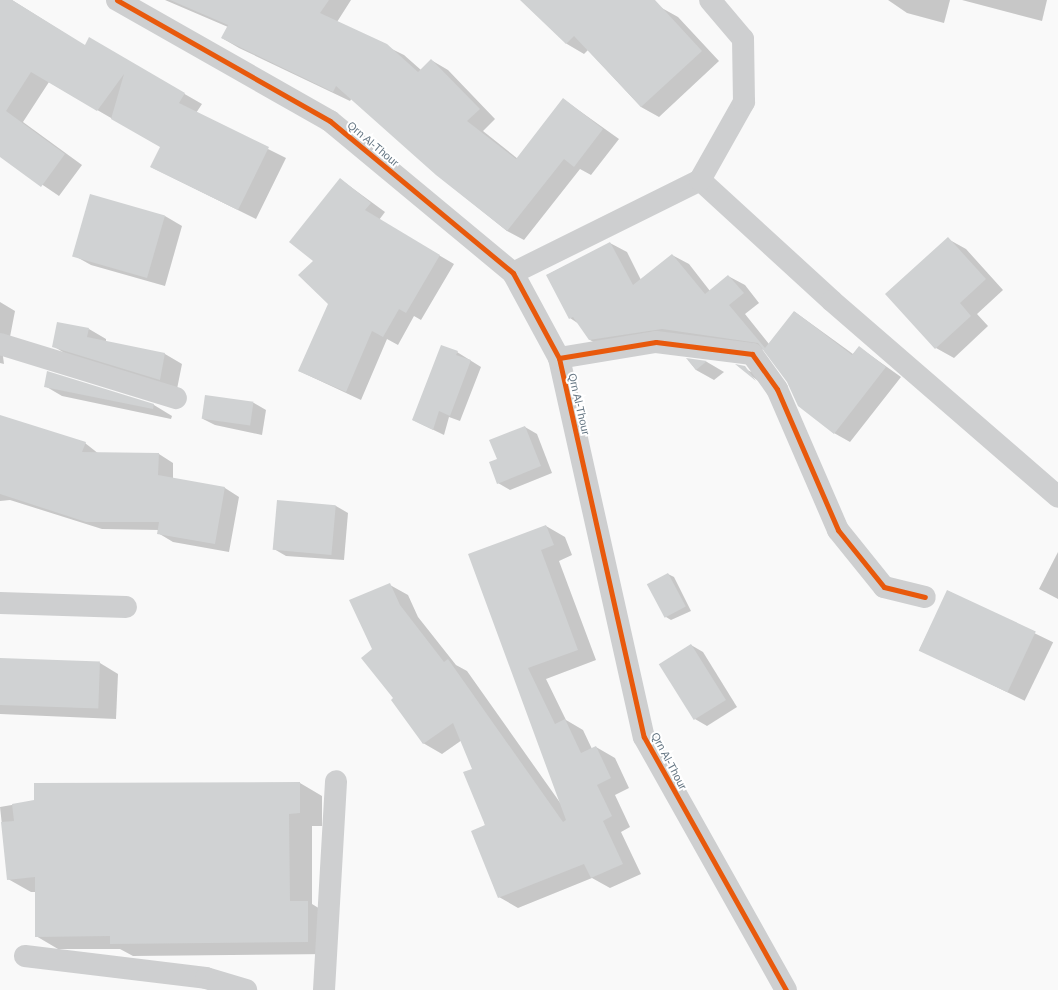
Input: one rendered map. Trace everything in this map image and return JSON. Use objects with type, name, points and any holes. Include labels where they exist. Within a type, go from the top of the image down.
[{"type":"street","name":"Qrn Al-Thour","points":[[116,0],[330,121],[513,273],[559,358],[644,737],[786,990]]},
{"type":"street","points":[[513,273],[700,180],[744,102],[743,39],[710,0]]},
{"type":"street","points":[[700,180],[832,301],[1058,497]]},
{"type":"street","points":[[559,358],[656,342],[752,354],[776,389],[838,530],[884,587],[925,597]]},
{"type":"street","points":[[0,344],[176,398]]},
{"type":"street","points":[[0,603],[126,607]]},
{"type":"street","points":[[324,990],[336,781]]},
{"type":"street","points":[[25,956],[206,978],[246,990]]},
{"type":"building","points":[[0,0],[12,0],[85,45],[89,37],[185,93],[179,103],[269,147],[238,210],[150,167],[160,147],[111,119],[124,74],[97,111],[31,72],[6,111],[65,154],[41,187],[0,157]]},
{"type":"building","points":[[170,0],[329,0],[320,13],[387,44],[418,72],[431,59],[480,109],[467,121],[516,159],[563,98],[603,129],[574,167],[564,159],[507,231],[436,175],[336,86],[333,92],[221,38],[228,25]]},
{"type":"building","points":[[520,0],[655,0],[702,51],[641,107],[574,36],[566,44]]},
{"type":"building","points":[[340,178],[371,203],[365,210],[440,255],[406,313],[399,309],[383,337],[372,331],[346,392],[298,371],[328,304],[298,275],[313,261],[289,242]]},
{"type":"building","points":[[90,194],[165,215],[147,278],[72,256]]},
{"type":"building","points":[[948,237],[986,279],[960,303],[971,316],[935,349],[885,294]]},
{"type":"building","points":[[610,242],[633,285],[672,254],[705,294],[728,275],[744,293],[729,305],[765,348],[794,311],[852,355],[859,346],[886,367],[834,434],[798,406],[787,382],[758,343],[662,329],[589,340],[573,317],[569,319],[546,275]]},
{"type":"building","points":[[57,322],[89,328],[87,337],[165,353],[160,380],[52,347]]},
{"type":"building","points":[[441,345],[458,351],[456,355],[471,360],[450,416],[439,411],[433,430],[412,420]]},
{"type":"building","points":[[686,358],[707,361],[696,370]]},
{"type":"building","points":[[735,364],[745,366],[756,381]]},
{"type":"building","points":[[47,371],[154,404],[153,409],[44,387]]},
{"type":"building","points":[[205,395],[254,402],[250,426],[202,419]]},
{"type":"building","points":[[0,415],[86,442],[82,452],[159,453],[158,475],[225,487],[215,544],[157,534],[159,522],[86,522],[0,494]]},
{"type":"building","points":[[525,426],[541,466],[497,484],[489,462],[497,459],[489,440]]},
{"type":"building","points":[[277,500],[336,505],[331,555],[273,550]]},
{"type":"building","points":[[546,525],[554,545],[541,550],[578,650],[528,668],[555,724],[565,719],[581,753],[596,746],[611,778],[597,785],[612,816],[603,821],[623,864],[591,878],[584,864],[498,898],[471,831],[485,825],[463,772],[472,769],[453,723],[423,744],[391,700],[393,698],[361,658],[372,649],[349,600],[390,583],[400,605],[444,662],[448,659],[563,822],[566,820],[468,554]]},
{"type":"building","points":[[668,573],[686,607],[665,618],[647,584]]},
{"type":"building","points":[[947,590],[1036,631],[1008,692],[919,651]]},
{"type":"building","points":[[691,644],[726,700],[694,720],[659,664]]},
{"type":"building","points":[[0,658],[100,661],[98,708],[0,705]]},
{"type":"building","points":[[300,782],[300,813],[289,814],[290,901],[308,901],[308,942],[110,944],[110,936],[35,937],[35,877],[7,880],[1,822],[14,821],[12,804],[34,800],[34,783]]},
{"type":"cycle path","points":[[117,0],[330,121],[513,273],[559,358],[644,737],[786,990]]},
{"type":"cycle path","points":[[559,358],[656,342],[752,354],[777,389],[838,530],[884,587],[925,597]]}]
